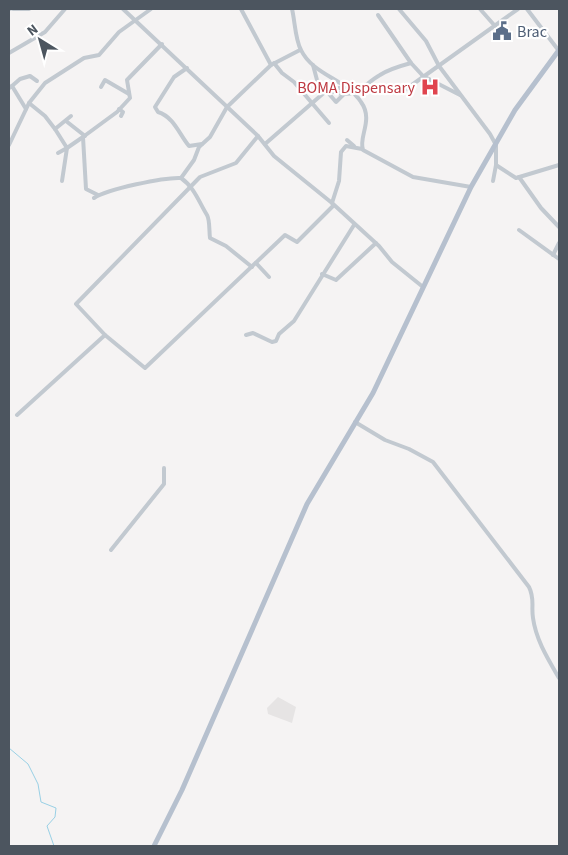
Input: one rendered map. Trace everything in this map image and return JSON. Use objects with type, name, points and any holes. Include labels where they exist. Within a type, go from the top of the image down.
[{"type":"main road","points":[[154,846],[182,790],[307,504],[373,393],[471,187],[529,90],[559,50]]},
{"type":"street","points":[[13,9],[28,9]]},
{"type":"street","points":[[9,53],[45,32],[65,9]]},
{"type":"street","points":[[123,9],[258,136],[274,156],[333,204],[354,225],[378,242],[392,262],[423,286]]},
{"type":"street","points":[[9,145],[11,134],[29,103],[46,83],[84,58],[99,55],[134,18],[151,9]]},
{"type":"street","points":[[241,9],[273,64],[314,104],[330,123]]},
{"type":"street","points":[[292,9],[300,50],[313,65],[354,92],[362,102],[366,114],[367,128],[362,140],[362,149]]},
{"type":"street","points":[[400,9],[426,41],[439,66],[490,134],[496,145],[496,165],[493,181]]},
{"type":"street","points":[[480,9],[494,26]]},
{"type":"street","points":[[402,92],[518,9]]},
{"type":"street","points":[[528,9],[559,50]]},
{"type":"street","points":[[378,15],[411,63],[423,76],[461,95]]},
{"type":"street","points":[[58,153],[84,137],[130,98],[127,80],[162,44]]},
{"type":"street","points":[[181,178],[202,144],[210,137],[227,107],[273,64],[300,50]]},
{"type":"street","points":[[265,144],[327,92],[344,94],[363,89],[378,75],[411,63]]},
{"type":"street","points":[[313,65],[317,80],[336,102],[349,89]]},
{"type":"street","points":[[187,68],[174,78],[155,107],[158,112],[165,114],[172,120],[189,146],[202,144]]},
{"type":"street","points":[[26,109],[10,87],[20,79],[30,76],[37,81]]},
{"type":"street","points":[[101,87],[105,80],[129,94]]},
{"type":"street","points":[[334,92],[339,88],[349,89]]},
{"type":"street","points":[[29,103],[45,116],[67,148],[62,180]]},
{"type":"street","points":[[119,109],[123,112],[121,116]]},
{"type":"street","points":[[55,129],[71,116]]},
{"type":"street","points":[[66,121],[84,137],[86,189],[98,195]]},
{"type":"street","points":[[490,134],[500,137]]},
{"type":"street","points":[[258,136],[236,163],[200,177],[190,186],[76,304],[106,335],[144,368],[284,235],[297,242],[333,204],[341,152],[346,146],[354,146]]},
{"type":"street","points":[[347,140],[354,146],[413,177],[471,187]]},
{"type":"street","points":[[496,165],[512,177],[519,178],[559,165]]},
{"type":"street","points":[[94,198],[98,195],[146,183],[181,178],[198,196],[202,209],[208,216],[210,238],[226,246],[252,267]]},
{"type":"street","points":[[519,178],[541,208],[559,228]]},
{"type":"street","points":[[246,335],[253,333],[269,341],[276,341],[279,334],[294,321],[354,225]]},
{"type":"street","points":[[519,230],[559,259]]},
{"type":"street","points":[[322,274],[336,280],[378,242]]},
{"type":"street","points":[[554,255],[559,243]]},
{"type":"street","points":[[256,263],[269,277]]},
{"type":"street","points":[[17,415],[106,335]]},
{"type":"street","points":[[355,422],[385,440],[409,449],[436,464],[534,596],[532,616],[538,638],[559,678]]},
{"type":"street","points":[[111,550],[164,484],[164,468]]},
{"type":"shaded area","points":[[278,697],[296,707],[292,723],[268,714],[267,708]]},
{"type":"waterway","points":[[9,748],[28,764],[38,784],[41,802],[56,808],[55,817],[47,826],[54,846]]},
{"type":"place","name":"Brac","points":[[502,31]]},
{"type":"place","name":"BOMA Dispensary","points":[[430,87]]}]
